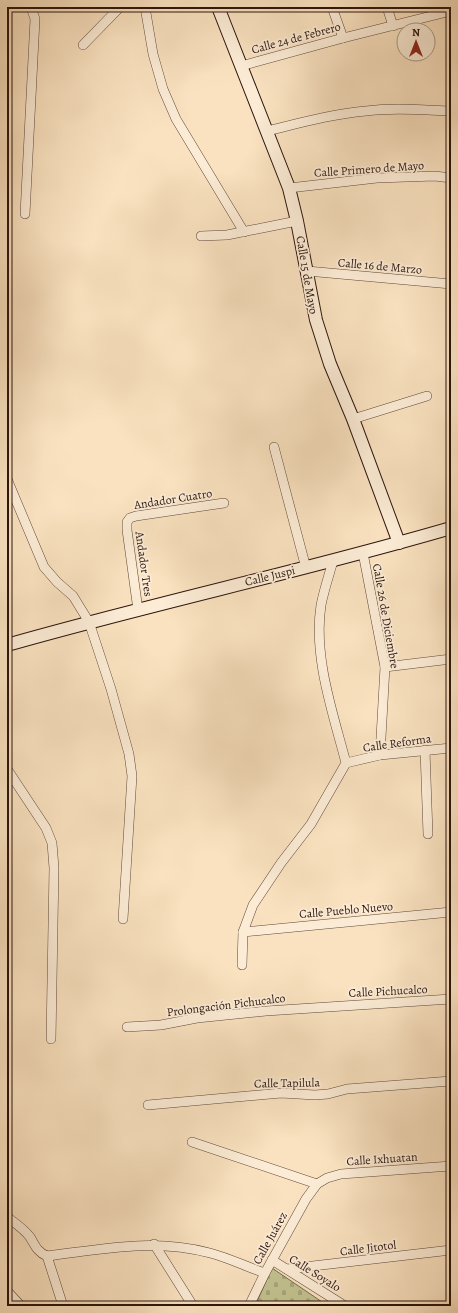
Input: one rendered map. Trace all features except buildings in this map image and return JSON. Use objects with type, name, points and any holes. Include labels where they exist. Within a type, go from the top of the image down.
[{"type":"street","points":[[25,214],[36,19],[31,7]]},
{"type":"street","points":[[83,45],[120,7]]},
{"type":"street","points":[[145,7],[153,54],[163,89],[176,119],[244,232]]},
{"type":"street","name":"Calle 15 de Mayo","points":[[218,7],[288,188],[297,221],[316,320],[330,364],[353,419],[399,543]]},
{"type":"street","points":[[332,7],[343,38]]},
{"type":"street","points":[[387,7],[393,26]]},
{"type":"street","name":"Calle 24 de Febrero","points":[[241,66],[343,38],[451,11]]},
{"type":"street","points":[[267,131],[319,118],[367,110],[451,111]]},
{"type":"street","name":"Calle Primero de Mayo","points":[[288,188],[378,178],[435,176],[451,178]]},
{"type":"street","points":[[201,236],[227,235],[297,221]]},
{"type":"street","name":"Calle 16 de Marzo","points":[[307,271],[451,284]]},
{"type":"street","points":[[353,419],[427,396]]},
{"type":"street","points":[[274,447],[306,568]]},
{"type":"street","points":[[7,479],[44,567],[57,582],[73,596],[89,622],[111,689],[127,747],[132,776],[123,919]]},
{"type":"street","name":"Andador Cuatro","points":[[127,522],[130,518],[136,516],[224,503]]},
{"type":"street","name":"Andador Tres","points":[[127,522],[138,610]]},
{"type":"street","name":"Calle Juspi","points":[[7,645],[89,622],[333,561],[451,528]]},
{"type":"street","name":"Calle 26 de Diciembre","points":[[363,553],[385,667],[380,755]]},
{"type":"street","points":[[242,965],[243,932],[253,905],[281,863],[311,824],[346,763],[320,655],[319,630],[321,605],[333,561]]},
{"type":"street","points":[[385,667],[451,659]]},
{"type":"street","name":"Calle Reforma","points":[[346,763],[380,755],[451,748]]},
{"type":"street","points":[[425,750],[428,834]]},
{"type":"street","points":[[7,769],[46,828],[52,843],[54,876],[51,1039]]},
{"type":"street","name":"Calle Pueblo Nuevo","points":[[243,932],[451,912]]},
{"type":"street","name":"Calle Pichucalco","points":[[327,1007],[451,999]]},
{"type":"street","name":"Prolongación Pichucalco","points":[[127,1027],[161,1025],[205,1017],[327,1007]]},
{"type":"street","name":"Calle Tapilula","points":[[148,1105],[281,1093],[315,1095],[328,1094],[347,1089],[451,1081]]},
{"type":"street","points":[[192,1142],[317,1184]]},
{"type":"street","name":"Calle Ixhuatan","points":[[317,1184],[326,1178],[340,1174],[451,1166]]},
{"type":"street","name":"Calle Juárez","points":[[249,1306],[264,1273],[306,1199],[317,1184]]},
{"type":"street","points":[[7,1217],[29,1236],[40,1253],[47,1256],[154,1244],[177,1246],[211,1253],[264,1273]]},
{"type":"street","points":[[154,1244],[193,1306]]},
{"type":"street","name":"Calle Jitotol","points":[[287,1270],[451,1250]]},
{"type":"street","points":[[47,1256],[63,1306]]},
{"type":"street","name":"Calle Soyalo","points":[[272,1260],[345,1306]]},
{"type":"street","points":[[7,1291],[21,1306]]},
{"type":"green space","points":[[272,1268],[328,1306],[255,1306]]}]
